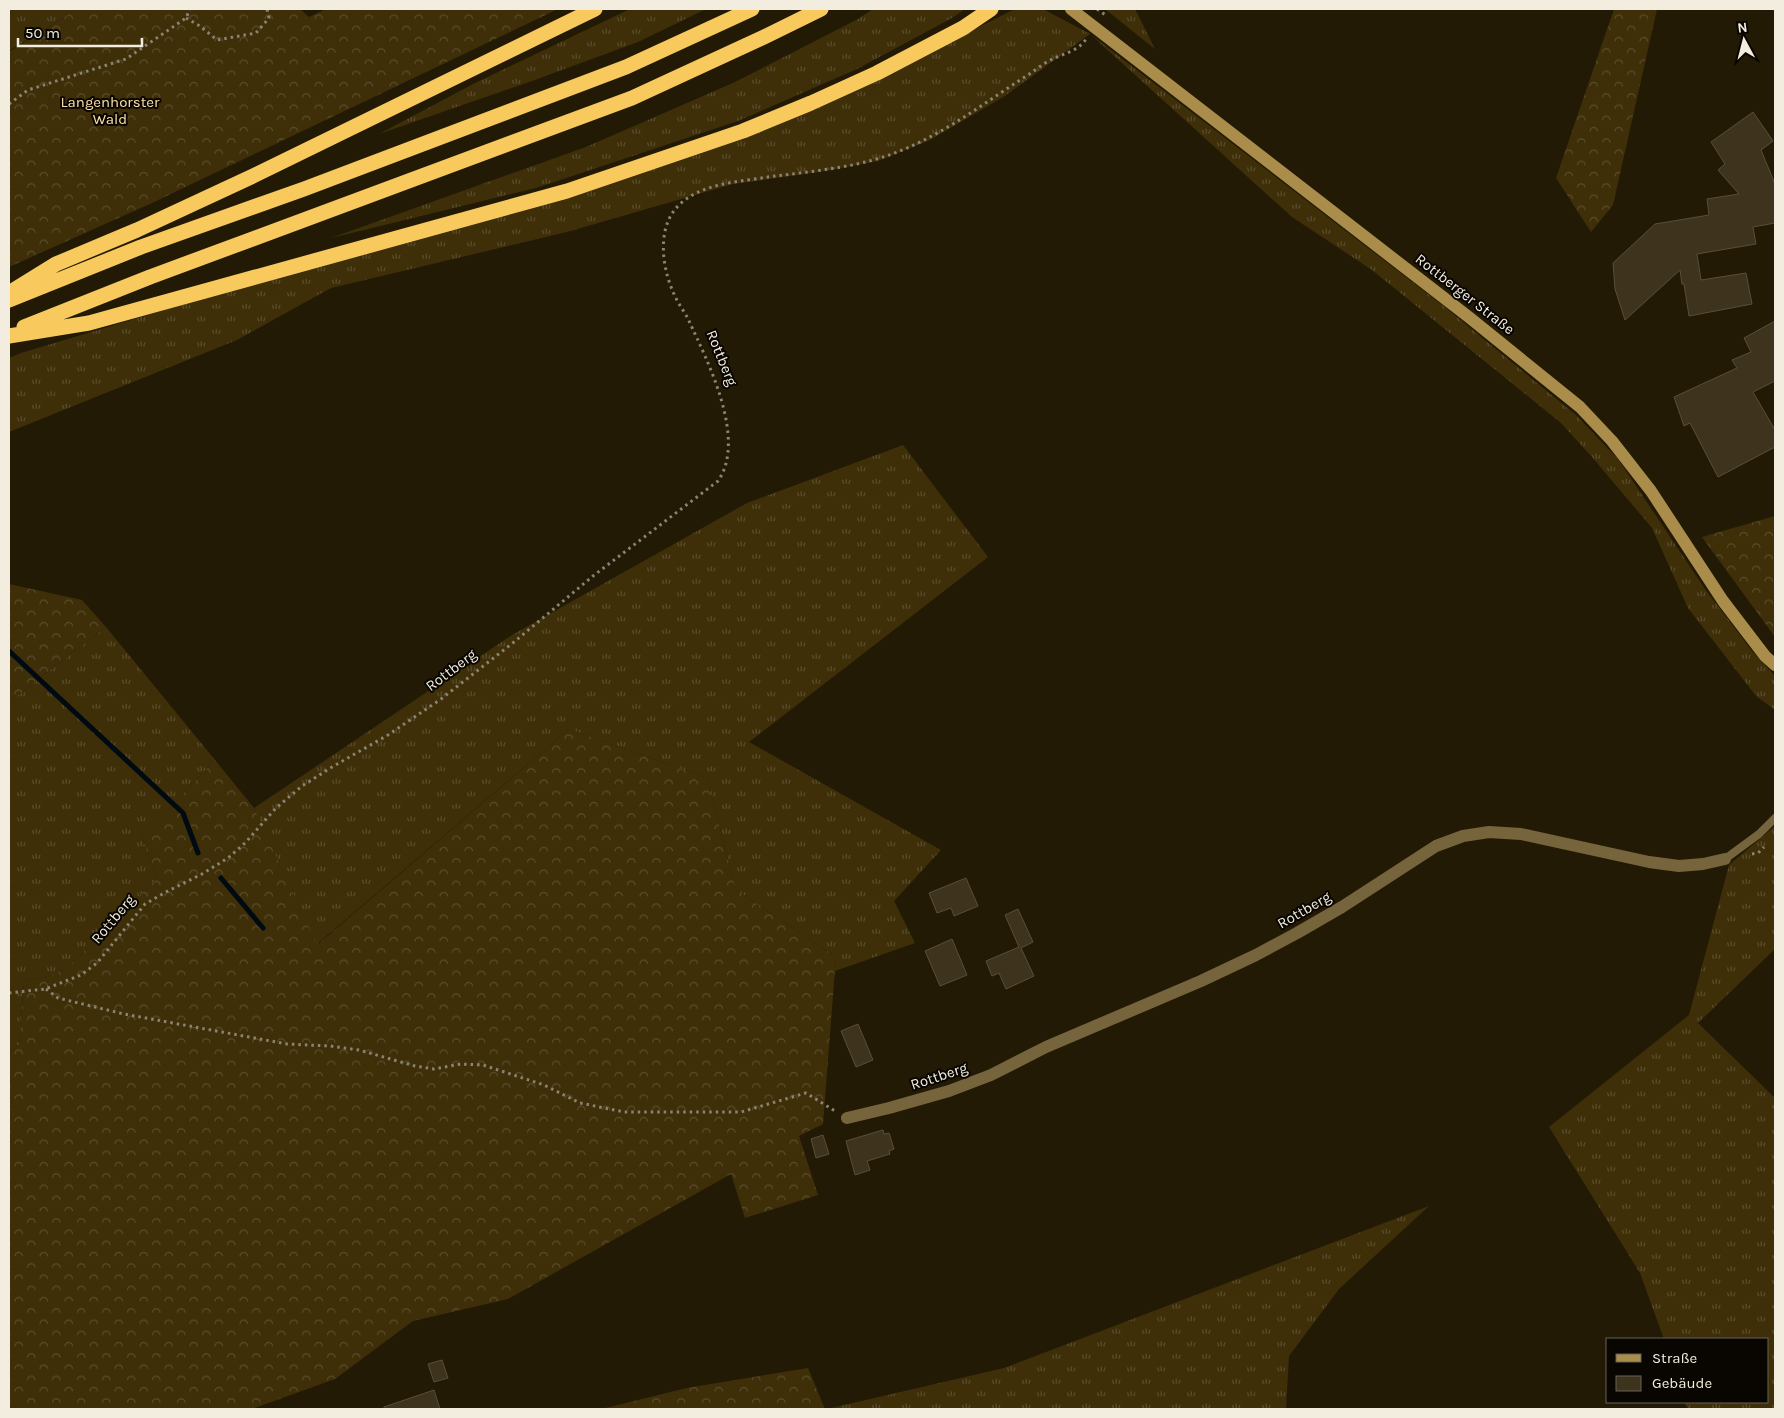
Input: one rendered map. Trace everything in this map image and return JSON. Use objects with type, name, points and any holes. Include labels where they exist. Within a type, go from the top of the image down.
[{"type":"highway","points":[[9,293],[56,264],[137,230],[253,176],[595,9]]},
{"type":"highway","points":[[9,300],[141,247],[304,189],[626,67],[752,9]]},
{"type":"highway","points":[[9,334],[150,277],[632,98],[764,38],[821,9]]},
{"type":"highway","points":[[9,334],[89,323],[567,190],[743,131],[812,103],[877,73],[963,28],[991,9]]},
{"type":"main road","name":"Rottberger Straße","points":[[1071,9],[1093,24],[1457,308],[1580,407],[1612,441],[1651,491],[1722,601],[1765,656],[1775,665]]},
{"type":"street","name":"Rottberg","points":[[847,1118],[949,1091],[991,1075],[1062,1040],[1201,981],[1297,934],[1436,846],[1463,836],[1490,832],[1521,834],[1649,862],[1679,866],[1703,864],[1725,859]]},
{"type":"lane","name":"Rottberg","points":[[1725,859],[1759,834],[1775,818]]},
{"type":"path","points":[[9,104],[28,90],[126,59],[186,18],[190,9]]},
{"type":"path","points":[[186,18],[200,26],[217,40],[256,33],[269,18],[267,9]]},
{"type":"path","name":"Rottberg","points":[[9,993],[45,989],[81,975],[98,963],[145,904],[228,858],[245,843],[276,808],[302,786],[388,735],[441,699],[514,642],[593,576],[718,481],[724,473],[728,458],[727,424],[721,399],[688,319],[674,295],[665,264],[664,236],[669,218],[681,203],[696,194],[734,182],[841,166],[878,158],[902,150],[946,129],[1052,59],[1079,48],[1085,42],[1093,24]]},
{"type":"path","points":[[45,989],[58,998],[78,1004],[287,1044],[330,1046],[359,1050],[415,1066],[434,1069],[461,1064],[483,1066],[544,1085],[580,1103],[624,1112],[741,1112],[806,1093],[847,1118]]},
{"type":"green space","points":[[9,9],[76,9],[9,51]]},
{"type":"green space","name":"Langenhorster Wald","points":[[76,9],[300,9],[309,17],[326,9],[558,9],[152,203],[9,267],[9,52]]},
{"type":"green space","points":[[630,9],[706,9],[638,42],[379,134],[473,84]]},
{"type":"green space","points":[[873,9],[965,9],[952,18],[857,69],[738,121],[536,188],[331,238],[586,147],[735,82],[858,19]]},
{"type":"green space","points":[[1015,9],[1043,9],[1090,34],[1005,96],[930,140],[878,161],[819,172],[733,184],[567,232],[331,288],[237,340],[9,432],[9,358],[813,110]]},
{"type":"green space","points":[[1105,9],[1135,9],[1155,49]]},
{"type":"green space","points":[[1614,9],[1657,9],[1613,205],[1591,232],[1556,178]]},
{"type":"green space","points":[[1090,34],[1446,308],[1576,415],[1618,459],[1705,589],[1752,651],[1775,676],[1775,710],[1756,696],[1688,608],[1652,528],[1561,423],[1372,270],[1292,217]]},
{"type":"green space","points":[[903,445],[988,557],[749,742],[941,850],[894,901],[915,943],[835,971],[836,957],[736,890],[707,778],[569,729],[316,945],[254,808],[512,635],[747,503]]},
{"type":"green space","points":[[1775,516],[1775,637],[1702,537]]},
{"type":"green space","points":[[9,584],[82,600],[106,627],[9,702]]},
{"type":"green space","points":[[106,627],[215,760],[142,837],[157,878],[67,968],[48,976],[24,981],[19,1045],[9,1051],[9,702]]},
{"type":"green space","points":[[569,729],[707,778],[736,890],[836,957],[823,1124],[799,1136],[818,1195],[745,1218],[731,1174],[508,1299],[413,1321],[335,1379],[252,1409],[9,1409],[9,1051],[19,1045],[24,981],[48,976],[67,968],[157,878],[142,837],[215,760],[254,808],[317,945]]},
{"type":"green space","points":[[1775,826],[1775,949],[1698,1023],[1775,1098],[1775,1409],[1688,1409],[1685,1403],[1769,1403],[1769,1338],[1664,1338],[1640,1273],[1549,1127],[1689,1015],[1729,865]]},
{"type":"green space","points":[[1429,1206],[1339,1289],[1289,1356],[1286,1409],[827,1409],[1004,1368]]},
{"type":"green space","points":[[808,1368],[825,1409],[601,1409],[687,1388]]},
{"type":"building","points":[[1753,112],[1773,141],[1761,150],[1775,184],[1775,223],[1753,227],[1756,244],[1697,254],[1701,280],[1746,273],[1752,304],[1689,316],[1680,270],[1625,320],[1615,289],[1613,263],[1655,224],[1709,215],[1707,199],[1739,194],[1718,170],[1725,164],[1711,142]]},
{"type":"building","points":[[1775,321],[1775,381],[1753,392],[1775,430],[1775,447],[1718,477],[1690,423],[1684,426],[1674,397],[1737,368],[1732,360],[1751,352],[1744,338]]},
{"type":"building","points":[[966,878],[978,906],[954,916],[951,908],[937,913],[929,893]]},
{"type":"building","points":[[1018,909],[1033,942],[1021,948],[1034,976],[1006,989],[999,973],[992,976],[986,961],[1019,947],[1005,915]]},
{"type":"building","points":[[952,939],[967,975],[940,986],[925,951]]},
{"type":"building","points":[[858,1024],[873,1060],[856,1067],[841,1031]]},
{"type":"building","points":[[883,1130],[884,1134],[889,1133],[894,1149],[889,1151],[890,1154],[867,1161],[870,1170],[855,1175],[846,1141]]},
{"type":"building","points":[[823,1135],[829,1154],[816,1158],[811,1139]]},
{"type":"building","points":[[442,1360],[448,1378],[434,1382],[428,1364]]},
{"type":"building","points":[[434,1390],[440,1409],[384,1409],[384,1407]]},
{"type":"waterway","points":[[9,651],[183,813],[198,853]]},
{"type":"waterway","points":[[221,878],[263,928]]}]
